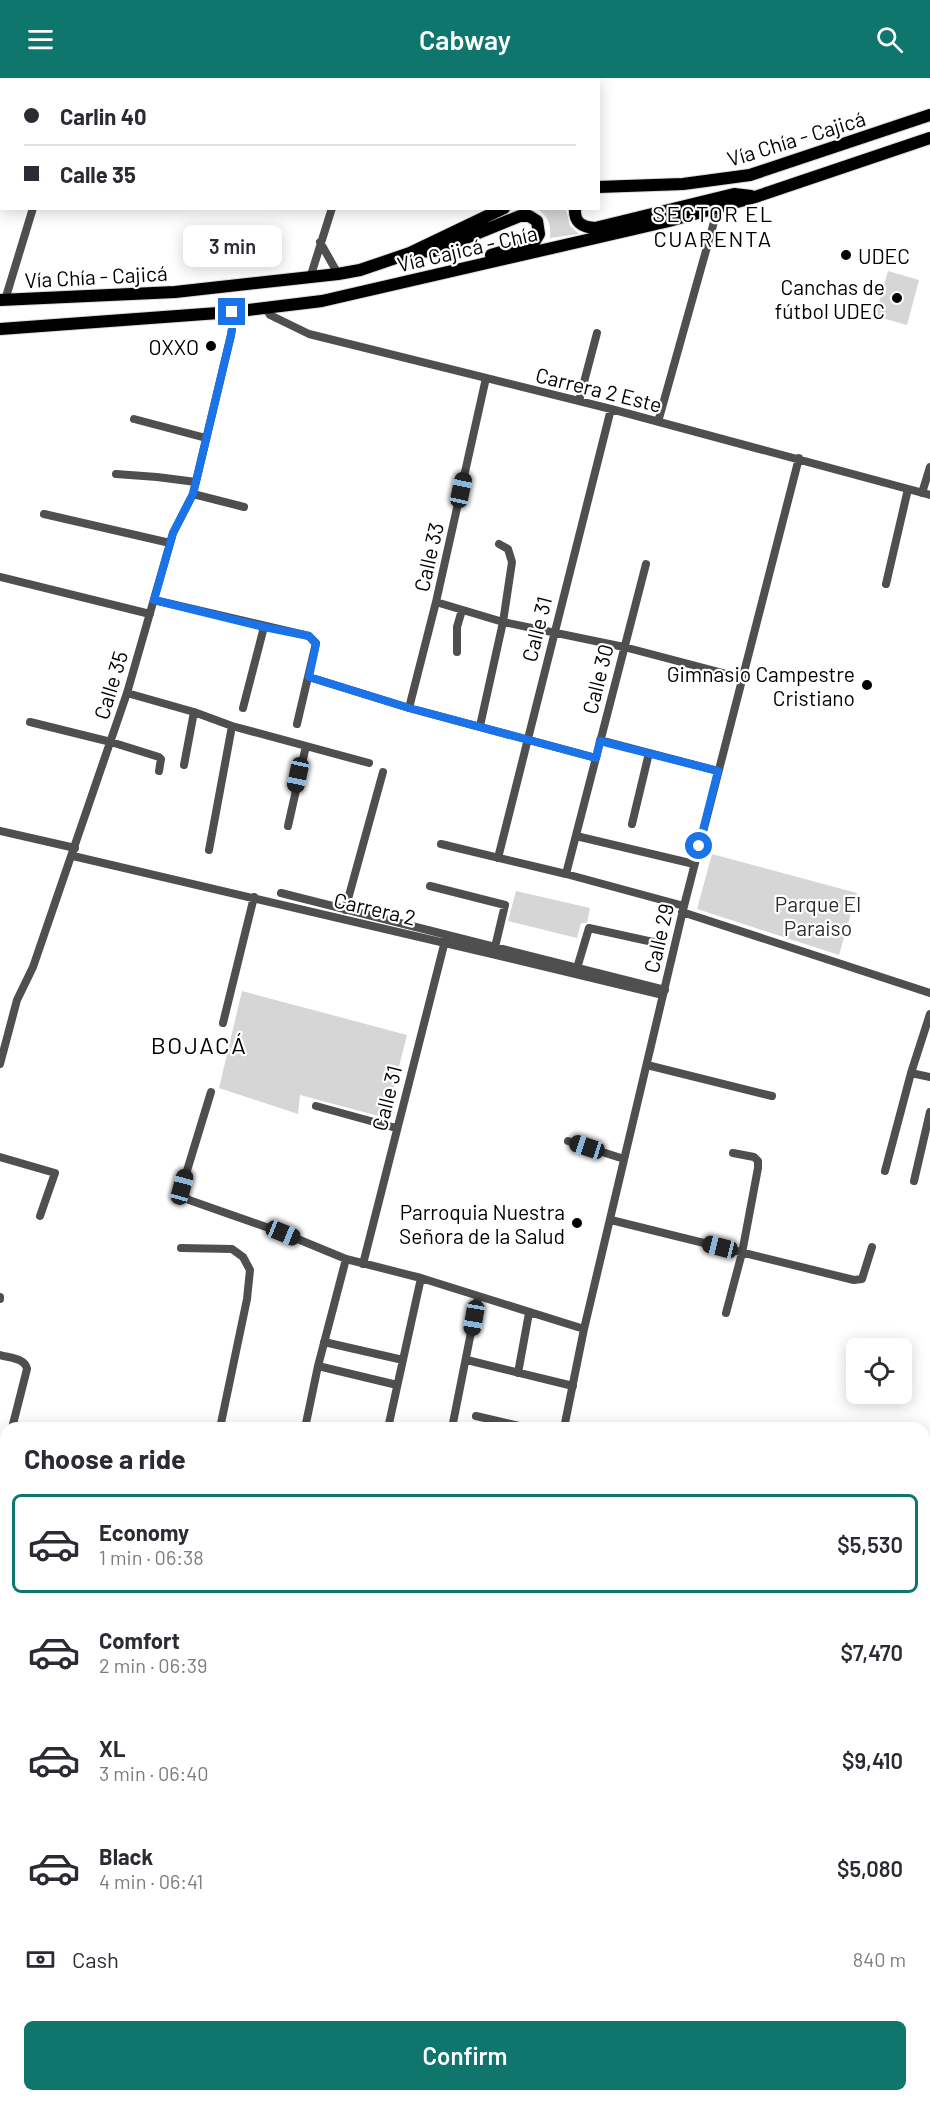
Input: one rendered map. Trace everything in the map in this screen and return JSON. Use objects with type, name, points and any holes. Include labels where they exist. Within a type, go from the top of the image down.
[{"type":"highway","name":"Vía Chía - Cajicá","points":[[600,187],[712,182],[750,175],[930,115]]},
{"type":"highway","name":"Vía Cajicá - Chía","points":[[0,329],[232,312],[322,301],[467,269],[721,207],[930,138]]},
{"type":"highway","points":[[600,195],[623,193],[638,186]]},
{"type":"highway","points":[[575,210],[578,224],[585,228],[595,228],[734,194],[755,197]]},
{"type":"highway","name":"Vía Chía - Cajicá","points":[[2,300],[175,292],[338,274],[360,270],[410,252],[500,210]]},
{"type":"highway","points":[[410,252],[434,250],[520,216],[529,216],[537,221],[539,234],[534,242],[480,257],[467,269]]},
{"type":"street","points":[[658,422],[714,222],[721,207]]},
{"type":"street","points":[[2,300],[32,210]]},
{"type":"street","points":[[310,278],[331,210]]},
{"type":"street","points":[[320,242],[338,274]]},
{"type":"street","name":"Carrera 2 Este","points":[[266,308],[270,315],[309,334],[611,409],[926,494]]},
{"type":"street","name":"Calle 35","points":[[0,1064],[17,1000],[33,967],[127,693],[173,533],[193,494],[231,335],[232,312]]},
{"type":"street","points":[[579,401],[597,333]]},
{"type":"street","name":"Calle 33","points":[[409,708],[436,602],[486,378]]},
{"type":"street","name":"Calle 31","points":[[498,858],[611,409]]},
{"type":"street","points":[[134,419],[206,438]]},
{"type":"street","name":"Calle 29","points":[[565,1422],[584,1329],[683,909],[799,458]]},
{"type":"street","points":[[926,494],[930,467]]},
{"type":"street","points":[[116,474],[196,482]]},
{"type":"street","points":[[886,584],[908,489]]},
{"type":"street","points":[[193,494],[244,507]]},
{"type":"street","points":[[44,514],[170,543]]},
{"type":"street","points":[[480,726],[503,622],[512,562],[508,549],[499,544]]},
{"type":"street","name":"Calle 30","points":[[566,874],[646,564]]},
{"type":"street","points":[[0,577],[150,614]]},
{"type":"street","points":[[154,600],[309,636],[314,640],[316,644],[297,724]]},
{"type":"street","points":[[436,602],[503,622],[624,646],[742,678]]},
{"type":"street","points":[[458,652],[457,627],[462,610]]},
{"type":"street","points":[[243,708],[264,627]]},
{"type":"street","points":[[309,677],[409,708],[596,758]]},
{"type":"street","points":[[127,693],[194,712],[232,726],[369,763]]},
{"type":"street","points":[[184,765],[194,712]]},
{"type":"street","points":[[30,722],[111,742],[161,758],[159,771]]},
{"type":"street","points":[[208,850],[232,726]]},
{"type":"street","points":[[600,741],[718,771]]},
{"type":"street","points":[[288,826],[306,747]]},
{"type":"street","points":[[632,824],[649,753]]},
{"type":"street","points":[[345,910],[383,772]]},
{"type":"street","name":"Carrera 2","points":[[0,831],[254,897],[446,938],[493,951]]},
{"type":"street","points":[[576,836],[694,864]]},
{"type":"street","points":[[441,844],[566,874],[683,909],[930,993]]},
{"type":"street","points":[[430,886],[505,905],[493,951]]},
{"type":"street","points":[[281,893],[345,910],[379,923]]},
{"type":"street","points":[[223,1023],[254,897]]},
{"type":"street","points":[[577,968],[589,928],[653,942]]},
{"type":"street","name":"Calle 31","points":[[363,1264],[446,938]]},
{"type":"street","points":[[493,951],[530,964],[664,993]]},
{"type":"street","points":[[493,951],[577,968],[664,993]]},
{"type":"street","points":[[885,1171],[911,1073],[930,1014]]},
{"type":"street","points":[[646,1065],[772,1096]]},
{"type":"street","points":[[911,1073],[930,1077]]},
{"type":"street","points":[[210,1092],[185,1177],[183,1195],[189,1200],[283,1233],[346,1259],[421,1278],[584,1329]]},
{"type":"street","points":[[316,1106],[396,1128]]},
{"type":"street","points":[[914,1181],[930,1112]]},
{"type":"street","points":[[568,1141],[624,1159]]},
{"type":"street","points":[[726,1313],[742,1252],[758,1168],[758,1161],[754,1157],[733,1153]]},
{"type":"street","points":[[0,1156],[55,1173],[40,1216]]},
{"type":"street","points":[[611,1220],[854,1280],[862,1279],[872,1247]]},
{"type":"street","points":[[181,1248],[232,1249],[243,1257],[250,1270],[247,1299],[221,1422]]},
{"type":"street","points":[[306,1422],[318,1366],[346,1259]]},
{"type":"street","points":[[389,1422],[421,1278]]},
{"type":"street","points":[[453,1422],[478,1297]]},
{"type":"street","points":[[518,1373],[529,1313]]},
{"type":"street","points":[[324,1342],[403,1360]]},
{"type":"street","points":[[0,1355],[26,1364],[27,1369],[14,1422]]},
{"type":"street","points":[[467,1360],[573,1386]]},
{"type":"street","points":[[318,1366],[397,1385]]},
{"type":"street","points":[[476,1416],[502,1422]]},
{"type":"green space","points":[[538,210],[566,210],[570,226],[579,234],[550,238],[548,221]]},
{"type":"green space","name":"Canchas de fútbol UDEC","points":[[888,271],[919,280],[907,325],[875,316]]},
{"type":"green space","name":"Parque El Paraiso","points":[[712,854],[857,893],[839,955],[697,909]]},
{"type":"green space","points":[[516,891],[590,908],[587,923],[581,923],[577,938],[508,921]]},
{"type":"green space","points":[[242,991],[407,1035],[386,1118],[300,1095],[298,1114],[219,1088]]},
{"type":"place","name":"UDEC","points":[[846,255]]},
{"type":"place","name":"Canchas de fútbol UDEC","points":[[897,298]]},
{"type":"place","name":"OXXO","points":[[211,346]]},
{"type":"place","name":"Gimnasio Campestre Cristiano","points":[[867,685]]},
{"type":"place","name":"Parroquia Nuestra Señora de la Salud","points":[[577,1223]]},
{"type":"district","name":"SECTOR EL CUARENTA","points":[[713,226]]},
{"type":"district","name":"BOJACÁ","points":[[199,1044]]},
{"type":"route","points":[[232,312],[231,335],[193,494],[173,533],[154,600],[309,636],[316,644],[309,677],[409,708],[596,758],[600,741],[718,771],[699,846]]}]
